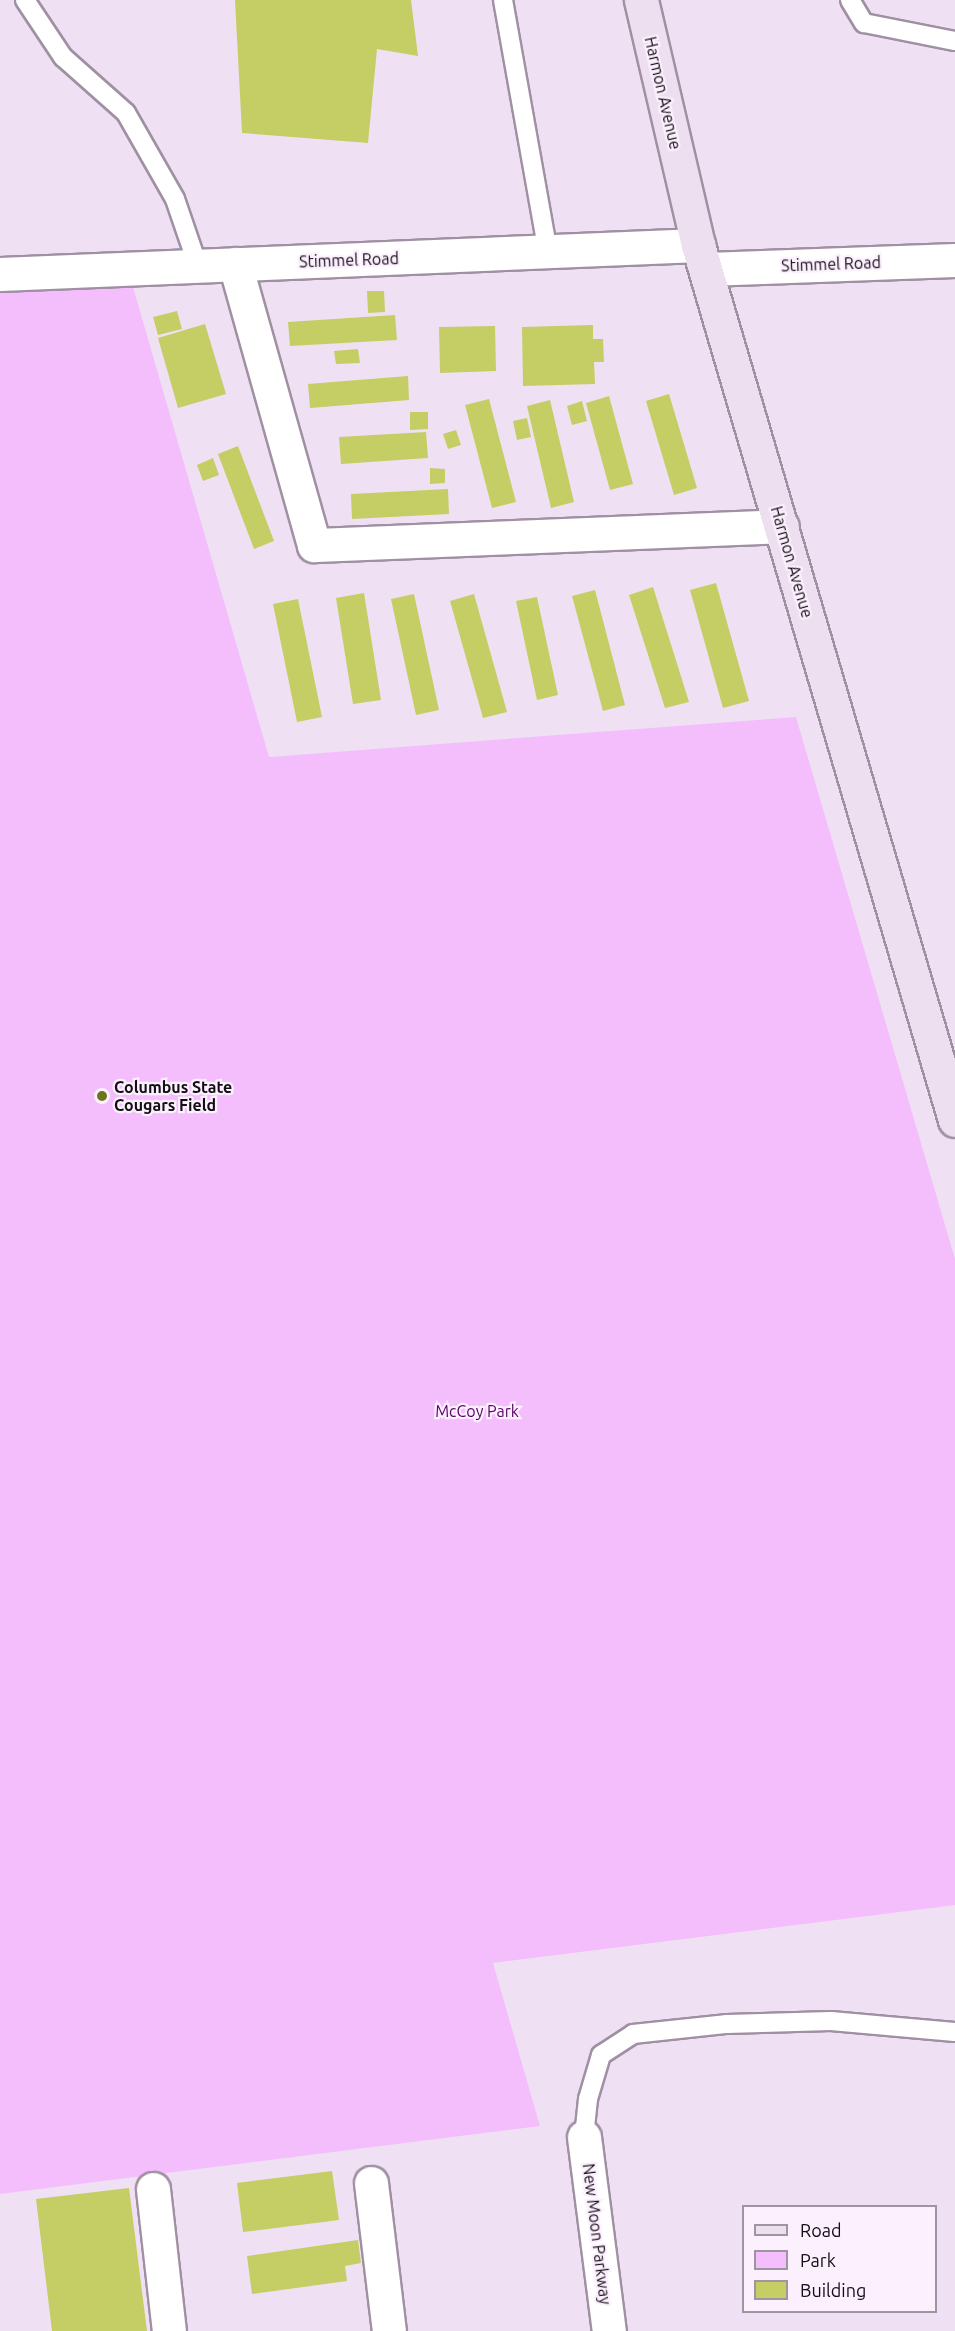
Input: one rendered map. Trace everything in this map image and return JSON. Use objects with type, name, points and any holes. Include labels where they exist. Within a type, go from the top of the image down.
[{"type":"main road","name":"Harmon Avenue","points":[[641,0],[702,257],[955,1120]]},
{"type":"street","name":"Stimmel Road","points":[[0,274],[548,252],[702,257],[955,260]]},
{"type":"street","points":[[235,264],[314,544],[782,526]]},
{"type":"street","name":"New Moon Parkway","points":[[584,2137],[609,2331]]},
{"type":"street","points":[[371,2183],[389,2331]]},
{"type":"street","points":[[153,2189],[169,2331]]},
{"type":"lane","points":[[25,0],[63,57],[126,113],[175,199],[198,266]]},
{"type":"lane","points":[[503,0],[548,252]]},
{"type":"lane","points":[[850,0],[864,23],[955,41]]},
{"type":"lane","points":[[584,2137],[588,2099],[601,2055],[633,2034],[727,2024],[831,2021],[955,2032]]},
{"type":"green space","name":"McCoy Park","points":[[133,287],[269,757],[796,717],[955,1259],[955,1905],[493,1963],[540,2126],[0,2194],[0,293]]},
{"type":"building","points":[[235,0],[411,0],[418,56],[377,49],[368,143],[242,133]]},
{"type":"building","points":[[367,291],[384,291],[385,312],[368,313]]},
{"type":"building","points":[[177,311],[182,329],[158,335],[153,317]]},
{"type":"building","points":[[395,315],[397,340],[290,346],[288,322]]},
{"type":"building","points":[[205,324],[226,394],[178,408],[158,338]]},
{"type":"building","points":[[593,325],[593,339],[603,339],[604,362],[594,362],[595,384],[523,386],[522,327]]},
{"type":"building","points":[[495,326],[496,371],[440,373],[439,327]]},
{"type":"building","points":[[358,349],[360,363],[336,364],[334,351]]},
{"type":"building","points":[[408,376],[409,400],[310,408],[308,384]]},
{"type":"building","points":[[669,394],[697,488],[674,495],[646,401]]},
{"type":"building","points":[[609,396],[633,484],[610,490],[586,403]]},
{"type":"building","points":[[489,399],[516,502],[492,508],[465,405]]},
{"type":"building","points":[[550,400],[574,502],[551,508],[527,406]]},
{"type":"building","points":[[582,401],[587,421],[572,425],[567,406]]},
{"type":"building","points":[[410,412],[428,412],[428,429],[410,430]]},
{"type":"building","points":[[527,418],[531,437],[517,440],[513,421]]},
{"type":"building","points":[[456,430],[461,445],[448,449],[443,434]]},
{"type":"building","points":[[426,432],[428,458],[341,464],[339,437]]},
{"type":"building","points":[[238,446],[274,541],[254,549],[218,454]]},
{"type":"building","points":[[213,458],[219,475],[203,481],[197,465]]},
{"type":"building","points":[[430,468],[445,469],[445,483],[430,484]]},
{"type":"building","points":[[448,489],[449,514],[352,519],[351,494]]},
{"type":"building","points":[[716,583],[749,701],[723,708],[690,590]]},
{"type":"building","points":[[653,587],[689,702],[665,708],[629,595]]},
{"type":"building","points":[[595,590],[625,705],[603,711],[572,596]]},
{"type":"building","points":[[364,593],[381,700],[353,704],[336,598]]},
{"type":"building","points":[[414,594],[439,710],[416,715],[391,599]]},
{"type":"building","points":[[474,594],[507,712],[483,718],[450,601]]},
{"type":"building","points":[[537,597],[558,695],[537,700],[516,601]]},
{"type":"building","points":[[298,599],[322,717],[297,722],[273,604]]},
{"type":"building","points":[[332,2171],[339,2220],[243,2232],[237,2183]]},
{"type":"building","points":[[129,2188],[147,2331],[52,2331],[36,2199]]},
{"type":"building","points":[[358,2240],[361,2263],[345,2266],[347,2281],[252,2294],[247,2256]]},
{"type":"place","name":"Columbus State Cougars Field","points":[[102,1096]]}]
